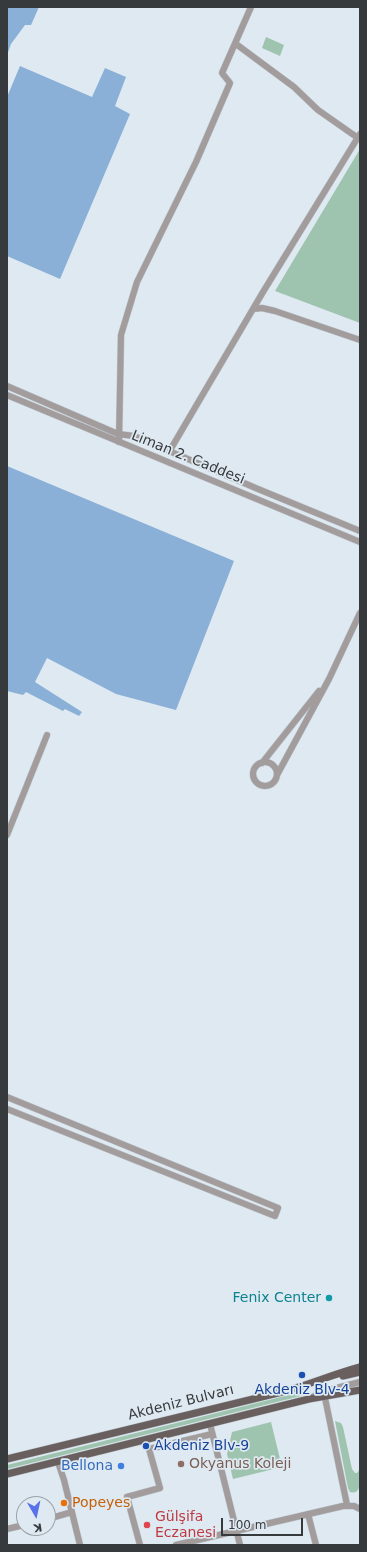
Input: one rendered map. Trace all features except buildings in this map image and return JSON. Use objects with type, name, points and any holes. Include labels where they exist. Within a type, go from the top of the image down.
[{"type":"main road","name":"Akdeniz Bulvarı","points":[[7,1459],[282,1392],[360,1366]]},
{"type":"main road","points":[[306,1385],[360,1372]]},
{"type":"main road","points":[[309,1399],[360,1390]]},
{"type":"main road","points":[[309,1399],[360,1395]]},
{"type":"main road","name":"Akdeniz Bulvarı","points":[[7,1474],[309,1399]]},
{"type":"street","points":[[119,442],[121,336],[137,282],[196,162],[230,82],[222,73],[251,7]]},
{"type":"street","points":[[169,452],[253,309],[359,136],[318,110],[294,87],[236,44]]},
{"type":"street","points":[[253,309],[262,308],[276,311],[360,340]]},
{"type":"street","name":"Liman 2. Caddesi","points":[[7,386],[118,434],[134,436],[360,531]]},
{"type":"street","name":"Liman 2. Caddesi","points":[[7,395],[360,542]]},
{"type":"street","points":[[173,464],[177,455]]},
{"type":"street","points":[[338,533],[342,523]]},
{"type":"street","points":[[329,679],[262,763],[258,764],[254,771],[257,782],[263,785],[270,784],[276,779],[329,679],[360,613]]},
{"type":"street","points":[[7,835],[47,735]]},
{"type":"street","points":[[262,763],[266,762],[273,765],[277,775]]},
{"type":"street","points":[[7,1096],[278,1208],[275,1216],[7,1109]]},
{"type":"street","points":[[309,1399],[329,1390],[360,1382]]},
{"type":"street","points":[[325,1398],[347,1505]]},
{"type":"street","points":[[210,1424],[240,1545]]},
{"type":"street","points":[[140,1545],[127,1497],[160,1488],[149,1449],[212,1434]]},
{"type":"street","points":[[58,1462],[80,1545]]},
{"type":"street","points":[[176,1545],[347,1505],[360,1508]]},
{"type":"street","points":[[56,1517],[72,1512]]},
{"type":"street","points":[[308,1514],[316,1545]]},
{"type":"green space","points":[[266,37],[284,45],[280,56],[262,48]]},
{"type":"green space","points":[[360,149],[360,323],[275,291]]},
{"type":"green space","points":[[304,1392],[305,1395],[7,1469],[7,1465]]},
{"type":"green space","points":[[335,1421],[341,1423],[343,1427],[352,1469],[355,1473],[357,1473],[360,1469],[360,1485],[357,1491],[354,1492],[350,1492],[348,1488]]},
{"type":"green space","points":[[271,1422],[282,1467],[233,1479],[227,1454],[232,1432]]},
{"type":"water","points":[[7,7],[39,7],[31,25],[25,25],[11,44],[7,55]]},
{"type":"water","points":[[20,66],[92,97],[105,68],[126,77],[115,106],[130,114],[60,279],[7,256],[7,97]]},
{"type":"water","points":[[7,466],[234,561],[176,710],[116,694],[47,658],[35,682],[82,712],[79,716],[65,709],[63,711],[26,692],[23,695],[7,691]]},
{"type":"place","name":"Fenix Center","points":[[329,1298]]},
{"type":"place","name":"Akdeniz Blv-4","points":[[302,1375]]},
{"type":"place","name":"Akdeniz Blv-9","points":[[146,1446]]},
{"type":"place","name":"Okyanus Koleji","points":[[181,1464]]},
{"type":"place","name":"Bellona","points":[[121,1466]]},
{"type":"place","name":"Popeyes","points":[[64,1503]]},
{"type":"place","name":"Gülşifa Eczanesi","points":[[147,1525]]}]
